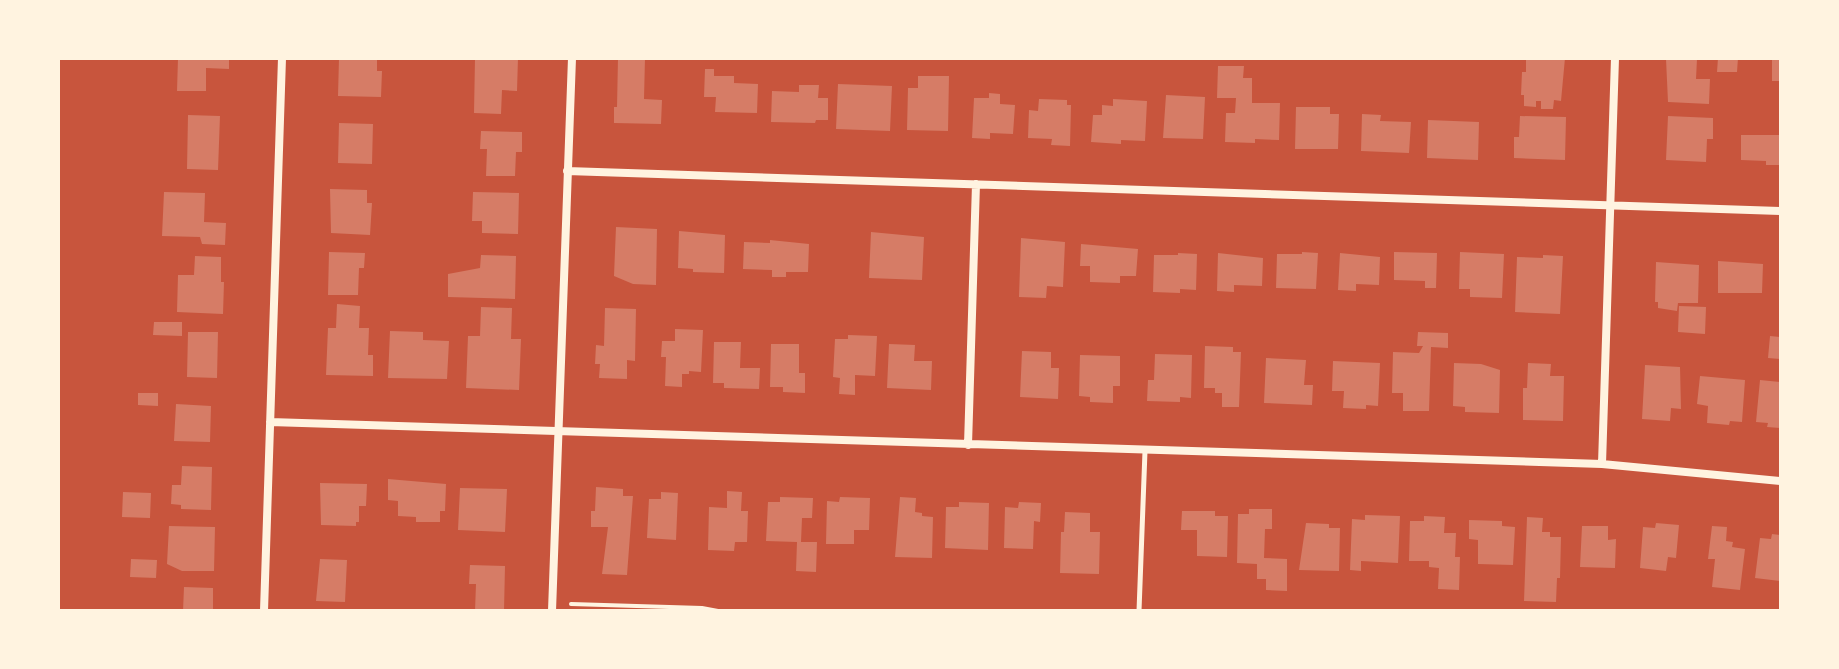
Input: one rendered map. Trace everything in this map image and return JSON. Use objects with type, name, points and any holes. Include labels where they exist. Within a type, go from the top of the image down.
[{"type":"street","points":[[264,611],[282,58]]},
{"type":"street","points":[[552,611],[572,58]]},
{"type":"street","points":[[1602,464],[1615,58]]},
{"type":"street","points":[[567,171],[1781,211]]},
{"type":"street","points":[[968,445],[976,184]]},
{"type":"street","points":[[270,422],[1602,464],[1781,481]]},
{"type":"lane","points":[[1139,611],[1145,451]]},
{"type":"path","points":[[571,604],[718,611]]},
{"type":"building","points":[[178,58],[229,58],[229,69],[206,68],[206,91],[177,91]]},
{"type":"building","points":[[339,58],[377,58],[377,71],[382,71],[381,97],[338,96]]},
{"type":"building","points":[[475,58],[518,58],[517,91],[502,90],[501,114],[474,113]]},
{"type":"building","points":[[618,58],[645,58],[644,99],[662,100],[661,124],[614,123]]},
{"type":"building","points":[[1526,58],[1565,58],[1561,101],[1554,100],[1553,109],[1541,109],[1541,101],[1536,101],[1536,107],[1524,106],[1524,95],[1521,95]]},
{"type":"building","points":[[1718,58],[1738,58],[1737,72],[1717,72]]},
{"type":"building","points":[[1772,58],[1781,58],[1781,81],[1772,81]]},
{"type":"building","points":[[1666,59],[1697,59],[1696,79],[1710,79],[1709,104],[1668,102]]},
{"type":"building","points":[[1218,66],[1244,66],[1243,78],[1252,78],[1252,103],[1280,103],[1279,140],[1225,142],[1226,113],[1235,113],[1236,98],[1217,98]]},
{"type":"building","points":[[705,69],[714,69],[714,76],[734,76],[734,83],[758,84],[757,113],[715,112],[716,97],[704,97]]},
{"type":"building","points":[[918,76],[949,76],[948,131],[907,130],[908,88],[918,88]]},
{"type":"building","points":[[838,84],[892,86],[890,131],[836,129]]},
{"type":"building","points":[[799,85],[819,85],[818,98],[828,98],[828,120],[816,120],[815,123],[771,122],[772,91],[799,92]]},
{"type":"building","points":[[989,93],[1000,94],[1000,104],[1015,105],[1013,134],[990,133],[990,139],[972,138],[974,98],[989,98]]},
{"type":"building","points":[[1166,95],[1205,97],[1203,139],[1163,138]]},
{"type":"building","points":[[1039,99],[1067,100],[1067,105],[1071,105],[1070,146],[1051,145],[1052,139],[1028,138],[1029,110],[1038,111]]},
{"type":"building","points":[[1113,99],[1147,101],[1145,141],[1121,140],[1121,144],[1091,142],[1093,115],[1102,115],[1102,105],[1113,106]]},
{"type":"building","points":[[1296,107],[1330,107],[1330,114],[1339,114],[1338,149],[1295,149]]},
{"type":"building","points":[[1362,114],[1381,115],[1380,121],[1411,122],[1409,153],[1361,151]]},
{"type":"building","points":[[188,115],[220,116],[218,170],[187,169]]},
{"type":"building","points":[[1520,116],[1566,117],[1565,160],[1514,158],[1514,137],[1519,137]]},
{"type":"building","points":[[1668,116],[1713,118],[1713,139],[1707,139],[1706,162],[1666,160]]},
{"type":"building","points":[[1428,120],[1479,122],[1478,160],[1427,158]]},
{"type":"building","points":[[339,123],[373,124],[372,164],[338,163]]},
{"type":"building","points":[[481,131],[522,132],[522,152],[516,152],[515,176],[486,176],[487,149],[480,149]]},
{"type":"building","points":[[1741,135],[1781,135],[1781,165],[1741,160]]},
{"type":"building","points":[[330,189],[367,190],[367,203],[372,203],[370,235],[331,233]]},
{"type":"building","points":[[164,192],[205,193],[204,222],[226,223],[225,245],[202,244],[200,237],[162,236]]},
{"type":"building","points":[[473,192],[519,193],[518,234],[482,233],[482,221],[472,221]]},
{"type":"building","points":[[616,227],[657,229],[656,285],[633,284],[614,276]]},
{"type":"building","points":[[679,231],[725,235],[724,273],[678,268]]},
{"type":"building","points":[[871,232],[924,237],[922,280],[869,278]]},
{"type":"building","points":[[1021,238],[1065,242],[1063,287],[1047,286],[1046,298],[1019,297]]},
{"type":"building","points":[[770,240],[809,244],[808,272],[786,272],[786,277],[772,277],[772,270],[743,269],[744,242],[770,243]]},
{"type":"building","points":[[1081,244],[1138,249],[1136,276],[1120,276],[1120,283],[1090,282],[1090,266],[1080,266]]},
{"type":"building","points":[[329,252],[365,253],[364,268],[359,268],[358,295],[328,295]]},
{"type":"building","points":[[1394,252],[1437,253],[1436,288],[1425,288],[1425,281],[1394,280]]},
{"type":"building","points":[[1460,252],[1504,254],[1502,298],[1470,297],[1470,289],[1459,289]]},
{"type":"building","points":[[1218,253],[1263,258],[1262,286],[1234,285],[1234,292],[1217,291]]},
{"type":"building","points":[[1318,253],[1316,289],[1276,288],[1277,254]]},
{"type":"building","points":[[1340,253],[1380,257],[1379,285],[1356,284],[1356,291],[1338,290]]},
{"type":"building","points":[[1197,254],[1196,290],[1153,292],[1154,255]]},
{"type":"building","points":[[481,255],[516,256],[515,299],[448,297],[448,274],[480,268]]},
{"type":"building","points":[[1543,255],[1563,256],[1560,314],[1515,312],[1517,257],[1543,258]]},
{"type":"building","points":[[195,256],[221,257],[223,314],[177,312],[178,275],[194,275]]},
{"type":"building","points":[[1718,261],[1763,264],[1762,293],[1718,293]]},
{"type":"building","points":[[1656,262],[1699,265],[1698,303],[1678,303],[1677,311],[1658,308],[1658,302],[1655,302]]},
{"type":"building","points":[[337,304],[360,306],[359,328],[369,328],[368,355],[373,355],[373,376],[326,375],[328,328],[336,328]]},
{"type":"building","points":[[1679,306],[1706,307],[1705,334],[1678,332]]},
{"type":"building","points":[[481,307],[512,308],[511,339],[521,339],[519,390],[466,388],[468,336],[480,336]]},
{"type":"building","points":[[605,308],[636,309],[635,361],[627,360],[627,379],[599,378],[600,364],[595,364],[596,345],[604,346]]},
{"type":"building","points":[[154,322],[182,322],[182,336],[153,335]]},
{"type":"building","points":[[675,329],[703,330],[701,372],[682,374],[682,387],[665,386],[666,357],[661,357],[662,341],[675,341]]},
{"type":"building","points":[[390,331],[423,332],[423,340],[449,341],[447,379],[388,378]]},
{"type":"building","points":[[188,332],[218,332],[217,378],[187,377]]},
{"type":"building","points":[[1418,332],[1448,333],[1448,348],[1431,347],[1429,411],[1403,411],[1403,393],[1392,393],[1393,352],[1419,353],[1423,346],[1417,346]]},
{"type":"building","points":[[848,335],[877,336],[875,376],[855,375],[855,395],[839,394],[840,378],[833,377],[835,339],[848,339]]},
{"type":"building","points":[[1770,336],[1781,337],[1781,359],[1768,358]]},
{"type":"building","points":[[714,342],[741,342],[740,368],[760,368],[759,389],[724,388],[724,383],[713,383]]},
{"type":"building","points":[[771,344],[799,344],[799,373],[805,373],[805,393],[783,392],[783,387],[770,387]]},
{"type":"building","points":[[889,344],[915,345],[914,361],[932,361],[931,390],[887,388]]},
{"type":"building","points":[[1205,346],[1233,347],[1233,352],[1241,352],[1239,407],[1222,407],[1222,393],[1215,393],[1215,388],[1204,388]]},
{"type":"building","points":[[1022,351],[1051,352],[1051,368],[1059,368],[1058,399],[1020,397]]},
{"type":"building","points":[[1155,354],[1192,355],[1191,398],[1180,397],[1180,402],[1147,401],[1148,380],[1154,380]]},
{"type":"building","points":[[1080,355],[1120,356],[1120,386],[1113,386],[1113,403],[1090,402],[1090,397],[1079,396]]},
{"type":"building","points":[[1266,358],[1306,360],[1304,385],[1313,385],[1312,405],[1264,403]]},
{"type":"building","points":[[1333,361],[1380,363],[1378,406],[1343,408],[1344,391],[1332,391]]},
{"type":"building","points":[[1454,363],[1481,364],[1500,370],[1499,413],[1465,412],[1465,407],[1453,406]]},
{"type":"building","points":[[1528,363],[1551,364],[1550,376],[1564,376],[1563,421],[1523,420],[1523,388],[1527,388]]},
{"type":"building","points":[[1645,365],[1680,367],[1681,409],[1671,408],[1670,421],[1642,419]]},
{"type":"building","points":[[1700,376],[1745,380],[1742,422],[1730,421],[1729,425],[1707,423],[1708,406],[1697,404]]},
{"type":"building","points":[[1760,380],[1781,382],[1781,428],[1756,422]]},
{"type":"building","points":[[138,393],[158,393],[158,406],[138,405]]},
{"type":"building","points":[[176,404],[211,406],[210,442],[174,441]]},
{"type":"building","points":[[182,466],[212,467],[211,510],[181,509],[181,505],[171,504],[172,485],[181,485]]},
{"type":"building","points":[[388,479],[446,484],[445,511],[440,511],[440,522],[416,522],[416,517],[398,516],[398,501],[388,500]]},
{"type":"building","points":[[320,483],[367,484],[366,506],[359,506],[356,526],[321,525]]},
{"type":"building","points":[[596,487],[623,489],[623,496],[633,496],[627,575],[602,574],[608,527],[591,527]]},
{"type":"building","points":[[460,488],[507,489],[505,532],[458,530]]},
{"type":"building","points":[[727,491],[742,492],[741,511],[748,511],[747,542],[735,542],[734,551],[708,550],[709,507],[727,508]]},
{"type":"building","points":[[123,492],[151,493],[150,518],[122,517]]},
{"type":"building","points":[[661,492],[678,493],[676,540],[647,538],[649,499],[661,499]]},
{"type":"building","points":[[780,497],[813,498],[812,518],[802,518],[801,542],[817,542],[816,572],[796,571],[797,542],[766,541],[768,502],[780,502]]},
{"type":"building","points":[[840,497],[870,498],[869,530],[854,530],[854,544],[826,544],[827,501],[839,502]]},
{"type":"building","points":[[900,497],[916,498],[915,512],[933,517],[932,558],[895,557]]},
{"type":"building","points":[[959,502],[989,503],[988,550],[945,548],[946,507],[959,507]]},
{"type":"building","points":[[1019,502],[1041,503],[1040,522],[1034,521],[1033,549],[1004,548],[1005,507],[1018,508]]},
{"type":"building","points":[[1249,509],[1272,509],[1272,529],[1265,529],[1264,558],[1287,559],[1287,591],[1266,590],[1266,579],[1257,579],[1257,564],[1237,563],[1238,514],[1249,514]]},
{"type":"building","points":[[1182,511],[1215,511],[1215,516],[1228,516],[1227,557],[1197,556],[1197,530],[1181,530]]},
{"type":"building","points":[[1065,512],[1090,513],[1090,532],[1100,532],[1099,574],[1060,573]]},
{"type":"building","points":[[1365,515],[1400,516],[1398,563],[1361,561],[1361,571],[1350,570],[1352,519],[1365,520]]},
{"type":"building","points":[[1424,516],[1445,517],[1444,533],[1456,533],[1455,557],[1460,557],[1459,590],[1438,589],[1439,568],[1429,567],[1429,561],[1409,561],[1410,521],[1424,521]]},
{"type":"building","points":[[1527,517],[1543,518],[1542,532],[1550,532],[1550,537],[1561,537],[1556,602],[1524,601]]},
{"type":"building","points":[[1469,520],[1502,521],[1502,526],[1515,527],[1513,565],[1478,564],[1478,540],[1469,539]]},
{"type":"building","points":[[1306,523],[1340,528],[1339,571],[1299,570]]},
{"type":"building","points":[[1656,523],[1679,525],[1676,558],[1668,557],[1666,571],[1640,568],[1643,527],[1655,528]]},
{"type":"building","points":[[169,526],[215,527],[214,571],[182,571],[167,564]]},
{"type":"building","points":[[1582,526],[1608,526],[1608,540],[1616,539],[1615,568],[1580,567]]},
{"type":"building","points":[[1712,526],[1727,527],[1726,541],[1733,542],[1732,547],[1745,549],[1740,590],[1712,587],[1715,559],[1708,559]]},
{"type":"building","points":[[1772,534],[1781,535],[1781,581],[1755,578],[1760,538],[1771,539]]},
{"type":"building","points":[[131,559],[157,560],[156,578],[130,577]]},
{"type":"building","points":[[320,559],[347,560],[345,602],[316,601]]},
{"type":"building","points":[[470,565],[505,566],[504,611],[475,611],[476,584],[469,584]]},
{"type":"building","points":[[184,587],[213,588],[213,611],[183,611]]}]
